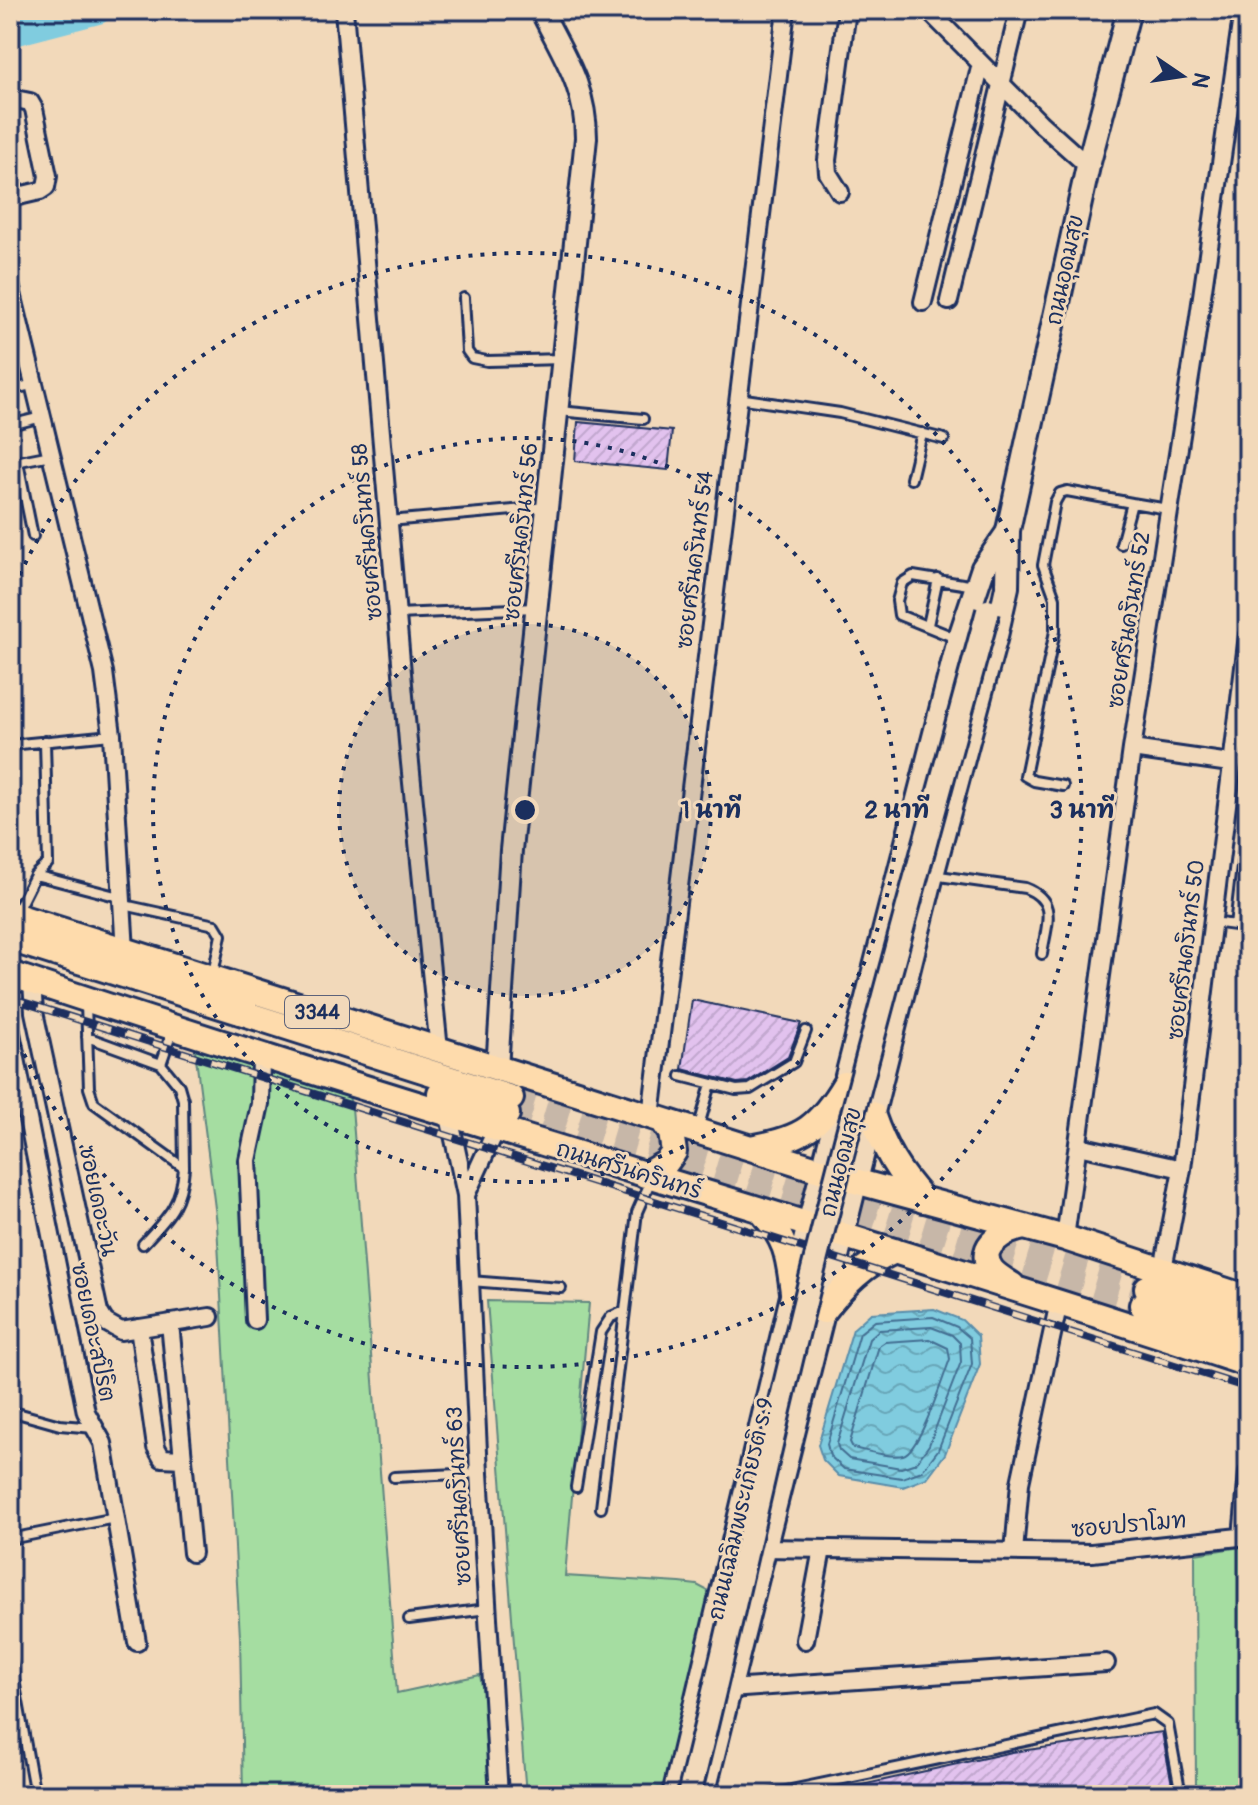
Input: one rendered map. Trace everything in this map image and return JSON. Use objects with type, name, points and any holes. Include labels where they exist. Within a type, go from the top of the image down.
[{"type":"main road","name":"ถนนอุดมสุข","points":[[689,1795],[784,1388],[852,1118],[1008,532],[1088,166],[1129,10]]},
{"type":"main road","name":"ถนนอุดมสุข","points":[[809,1224],[959,640],[983,568],[1008,532]]},
{"type":"main road","name":"ถนนอุดมสุข","points":[[843,1234],[1007,587],[1008,532]]},
{"type":"main road","name":"3344","points":[[12,922],[125,951],[656,1118]]},
{"type":"main road","name":"ถนนศรีนครินทร์","points":[[12,922],[505,1114],[609,1165],[843,1234],[1248,1364]]},
{"type":"main road","points":[[878,953],[881,967],[889,973],[896,974],[910,962]]},
{"type":"main road","name":"ถนนศรีนครินทร์","points":[[10,955],[505,1114]]},
{"type":"main road","name":"ถนนศรีนครินทร์","points":[[21,978],[449,1116],[505,1114]]},
{"type":"main road","points":[[752,1148],[781,1143],[806,1133],[833,1105],[845,1084]]},
{"type":"main road","points":[[872,1114],[885,1150],[899,1173],[923,1200]]},
{"type":"main road","points":[[656,1118],[855,1181],[1065,1238],[1248,1339]]},
{"type":"main road","points":[[648,1176],[666,1163],[674,1152],[671,1133],[656,1118]]},
{"type":"main road","points":[[761,1211],[778,1231],[788,1252],[793,1292]]},
{"type":"main road","name":"ถนนเฉลิมพระเกียรติ ร.9","points":[[674,1794],[809,1224]]},
{"type":"main road","points":[[1013,1287],[991,1269],[988,1257],[991,1244],[1000,1233],[1025,1227]]},
{"type":"main road","name":"ถนนเฉลิมพระเกียรติ ร.9","points":[[703,1795],[843,1234]]},
{"type":"main road","points":[[824,1311],[844,1285],[881,1257],[895,1251]]},
{"type":"main road","points":[[1151,1287],[1248,1298]]},
{"type":"main road","points":[[1151,1287],[1248,1320]]},
{"type":"main road","points":[[776,1364],[784,1350],[798,1345],[807,1356],[809,1371]]},
{"type":"street","name":"ซอยศรีนครินทร์ 58","points":[[344,10],[388,521],[439,1050]]},
{"type":"street","name":"ซอยศรีนครินทร์ 56","points":[[497,1069],[511,850],[586,118],[578,83],[541,10]]},
{"type":"street","name":"ซอยศรีนครินทร์ 54","points":[[656,1118],[737,398],[786,10]]},
{"type":"street","points":[[840,192],[828,173],[827,160],[847,10]]},
{"type":"street","points":[[928,10],[1002,86],[1088,166]]},
{"type":"street","points":[[949,301],[1019,10]]},
{"type":"street","name":"ซอยศรีนครินทร์ 52","points":[[1065,1238],[1132,749],[1243,10]]},
{"type":"street","points":[[923,302],[981,64]]},
{"type":"street","points":[[10,98],[30,102],[34,109],[48,176],[46,187],[40,191],[10,198]]},
{"type":"street","points":[[10,285],[12,304],[35,384],[104,672],[112,735],[125,951]]},
{"type":"street","name":"ซอยศรีนครินทร์ 50","points":[[1151,1287],[1182,1169],[1248,635]]},
{"type":"street","points":[[1132,749],[1230,763]]},
{"type":"street","name":"ซอยเดอะวัน","points":[[21,978],[34,1012],[99,1312],[111,1328],[121,1331],[210,1317]]},
{"type":"street","name":"ซอยเดอะสปิริต","points":[[10,1028],[86,1412],[103,1443],[137,1642]]},
{"type":"street","points":[[255,1320],[248,1160],[260,1104],[261,1056]]},
{"type":"street","name":"ซอยศรีนครินทร์ 63","points":[[466,1195],[505,1114]]},
{"type":"street","name":"ซอยศรีนครินทร์ 63","points":[[449,1116],[466,1195],[499,1795]]},
{"type":"street","points":[[1079,1146],[1182,1169]]},
{"type":"street","points":[[1014,1552],[1020,1483],[1059,1302]]},
{"type":"street","points":[[170,1323],[192,1553]]},
{"type":"street","points":[[139,1328],[156,1447],[162,1458],[183,1459]]},
{"type":"street","points":[[1246,1539],[1248,1473]]},
{"type":"street","name":"ซอยปราโมท","points":[[764,1548],[1092,1553],[1246,1539]]},
{"type":"street","points":[[805,1640],[822,1549]]},
{"type":"street","points":[[729,1689],[1106,1663]]},
{"type":"street","points":[[666,1795],[674,1794]]},
{"type":"lane","points":[[464,298],[467,351],[472,358],[487,361],[563,359]]},
{"type":"lane","points":[[10,390],[35,384]]},
{"type":"lane","points":[[737,398],[840,413],[944,439]]},
{"type":"lane","points":[[558,411],[643,419]]},
{"type":"lane","points":[[10,425],[43,417]]},
{"type":"lane","points":[[911,479],[922,433]]},
{"type":"lane","points":[[33,536],[14,462],[52,454]]},
{"type":"lane","points":[[1063,786],[1034,781],[1025,776],[1055,631],[1055,598],[1043,565],[1055,502],[1060,493],[1067,491],[1168,509]]},
{"type":"lane","points":[[1121,544],[1132,503]]},
{"type":"lane","points":[[388,521],[548,507]]},
{"type":"lane","points":[[959,640],[899,615],[897,601],[902,583],[913,576],[976,586]]},
{"type":"lane","points":[[928,625],[938,579]]},
{"type":"lane","points":[[397,614],[537,608]]},
{"type":"lane","points":[[10,745],[112,735]]},
{"type":"lane","points":[[12,922],[35,875],[48,863],[45,741]]},
{"type":"lane","points":[[1211,922],[1235,925],[1248,816]]},
{"type":"lane","points":[[35,875],[123,902],[215,925],[221,935],[213,978]]},
{"type":"lane","points":[[932,875],[1025,888],[1040,894],[1048,912],[1042,954]]},
{"type":"lane","points":[[86,999],[89,1088],[94,1103],[184,1168]]},
{"type":"lane","points":[[161,1064],[174,1027]]},
{"type":"lane","points":[[681,1076],[736,1090],[750,1089],[794,1062],[806,1031]]},
{"type":"lane","points":[[87,1037],[161,1064],[179,1086],[183,1100],[182,1192],[175,1209],[143,1244]]},
{"type":"lane","points":[[698,1131],[711,1084]]},
{"type":"lane","points":[[601,1508],[637,1212],[648,1176]]},
{"type":"lane","points":[[470,1281],[561,1288]]},
{"type":"lane","points":[[576,1487],[601,1332],[611,1317],[625,1311]]},
{"type":"lane","points":[[10,1411],[60,1425],[94,1428]]},
{"type":"lane","points":[[394,1477],[479,1473]]},
{"type":"lane","points":[[10,1539],[115,1518]]},
{"type":"lane","points":[[409,1619],[487,1609]]},
{"type":"lane","points":[[10,1658],[35,1795]]},
{"type":"lane","points":[[767,1795],[1154,1714],[1168,1724],[1181,1795]]},
{"type":"green space","points":[[194,1042],[349,1097],[397,1693],[480,1675],[492,1745],[492,1795],[243,1795],[240,1637],[217,1224]]},
{"type":"green space","points":[[487,1301],[589,1303],[565,1576],[697,1585],[714,1594],[668,1785],[622,1795],[526,1795]]},
{"type":"green space","points":[[1248,1546],[1248,1795],[1196,1795],[1195,1554]]},
{"type":"water","points":[[934,1309],[962,1320],[978,1336],[980,1364],[945,1454],[927,1478],[903,1487],[839,1476],[823,1460],[818,1445],[853,1329],[871,1313]]},
{"type":"building","points":[[578,422],[672,431],[668,470],[575,461]]},
{"type":"building","points":[[692,1000],[801,1023],[788,1057],[748,1082],[737,1083],[682,1069]]},
{"type":"building","points":[[1162,1732],[1174,1795],[840,1795],[839,1790],[1012,1752]]},
{"type":"waterway","points":[[10,33],[98,10]]},
{"type":"tunnel","points":[[511,1098],[1147,1288]]},
{"type":"tunnel","points":[[507,1114],[1142,1305]]},
{"type":"railway","points":[[10,998],[1248,1388]]}]
